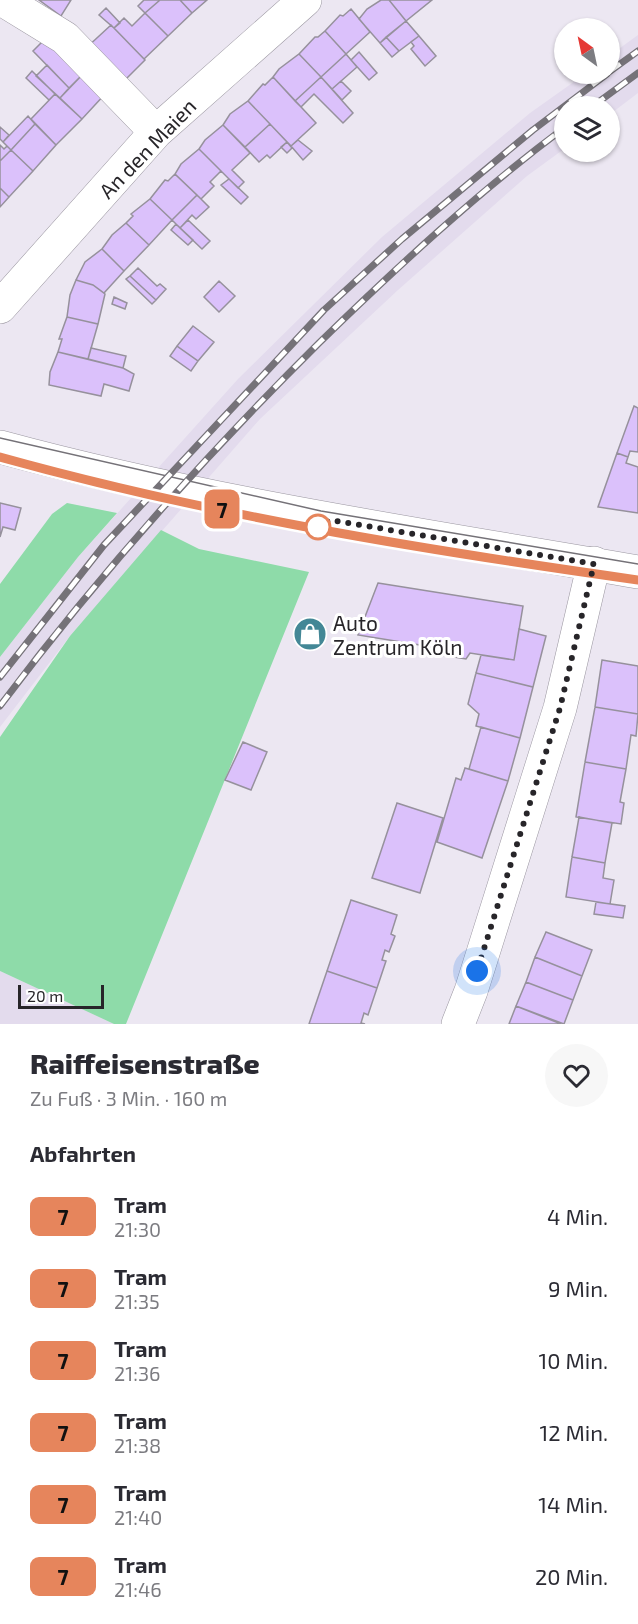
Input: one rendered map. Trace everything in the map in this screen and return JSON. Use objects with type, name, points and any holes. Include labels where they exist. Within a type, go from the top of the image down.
[{"type":"street","points":[[3,0],[65,38],[156,132]]},
{"type":"street","name":"An den Maien","points":[[0,307],[156,132],[305,0]]},
{"type":"street","points":[[0,447],[254,506],[433,539],[638,572]]},
{"type":"street","points":[[458,1024],[471,990],[560,708],[594,564]]},
{"type":"shaded area","points":[[638,35],[638,93],[620,107],[620,96],[554,96],[554,156],[527,176],[398,290],[260,419],[70,636],[0,727],[0,657],[78,557],[238,379],[382,237],[530,113],[571,84],[620,84],[620,48]]},
{"type":"shaded area","points":[[0,971],[114,1024],[0,1024]]},
{"type":"green space","points":[[67,503],[117,513],[78,557],[0,657],[0,584],[52,514]]},
{"type":"green space","points":[[161,530],[199,549],[309,572],[126,1024],[114,1024],[0,971],[0,737],[70,636]]},
{"type":"building","points":[[39,0],[71,0],[61,16]]},
{"type":"building","points":[[144,0],[160,0],[145,13],[138,6]]},
{"type":"building","points":[[160,0],[180,0],[192,13],[168,36],[145,13]]},
{"type":"building","points":[[180,0],[207,0],[192,13]]},
{"type":"building","points":[[381,0],[389,0],[406,21],[380,43],[359,19],[367,9]]},
{"type":"building","points":[[389,0],[432,0],[406,21]]},
{"type":"building","points":[[106,8],[120,23],[114,28],[99,15]]},
{"type":"building","points":[[351,9],[370,32],[346,54],[325,31],[340,15],[343,16]]},
{"type":"building","points":[[145,13],[168,36],[144,59],[114,28],[124,18],[132,26]]},
{"type":"building","points":[[406,21],[419,36],[399,51],[386,37]]},
{"type":"building","points":[[111,25],[145,60],[120,85],[85,49]]},
{"type":"building","points":[[325,31],[346,54],[321,77],[299,54],[315,37]]},
{"type":"building","points":[[419,36],[436,56],[425,66],[411,49],[414,46],[411,42]]},
{"type":"building","points":[[386,37],[399,51],[392,57],[380,43]]},
{"type":"building","points":[[45,39],[85,72],[69,88],[33,51]]},
{"type":"building","points":[[359,52],[377,73],[369,80],[351,60]]},
{"type":"building","points":[[299,54],[321,77],[295,101],[273,77],[279,69]]},
{"type":"building","points":[[346,54],[357,67],[332,89],[321,77]]},
{"type":"building","points":[[47,65],[69,88],[60,98],[36,76]]},
{"type":"building","points":[[32,71],[55,94],[49,100],[26,78]]},
{"type":"building","points":[[85,72],[106,93],[82,119],[60,98]]},
{"type":"building","points":[[273,77],[316,123],[291,146],[248,101],[263,84],[265,85]]},
{"type":"building","points":[[321,77],[353,113],[343,123],[314,94],[301,107],[295,101]]},
{"type":"building","points":[[341,81],[351,91],[342,100],[332,89]]},
{"type":"building","points":[[55,94],[82,119],[56,145],[31,119]]},
{"type":"building","points":[[248,101],[270,124],[245,147],[223,125],[230,114]]},
{"type":"building","points":[[28,116],[35,124],[11,150],[3,142]]},
{"type":"building","points":[[35,124],[56,145],[33,171],[11,150]]},
{"type":"building","points":[[270,124],[287,142],[270,158],[267,155],[259,162],[245,147]]},
{"type":"building","points":[[223,125],[250,153],[232,170],[244,182],[238,188],[199,149],[205,140]]},
{"type":"building","points":[[0,127],[9,135],[3,142],[0,139]]},
{"type":"building","points":[[298,140],[312,151],[303,160],[291,146]]},
{"type":"building","points":[[287,142],[292,148],[287,153],[281,147]]},
{"type":"building","points":[[0,145],[4,149],[7,146],[11,150],[0,161]]},
{"type":"building","points":[[199,149],[221,171],[210,182],[214,186],[201,199],[175,174],[181,164]]},
{"type":"building","points":[[11,150],[33,171],[9,197],[0,188],[0,161]]},
{"type":"building","points":[[175,174],[197,195],[172,220],[150,199],[165,180],[168,181]]},
{"type":"building","points":[[229,179],[248,197],[241,204],[221,185]]},
{"type":"building","points":[[0,188],[9,197],[0,207]]},
{"type":"building","points":[[197,195],[209,207],[196,219],[192,215],[180,228],[172,220]]},
{"type":"building","points":[[150,199],[172,220],[149,245],[126,223],[133,216],[131,214]]},
{"type":"building","points":[[188,220],[210,241],[202,249],[180,228]]},
{"type":"building","points":[[126,223],[149,245],[124,271],[102,249],[112,235]]},
{"type":"building","points":[[176,224],[193,240],[188,245],[171,230]]},
{"type":"building","points":[[102,249],[124,271],[104,293],[93,285],[76,280],[85,262]]},
{"type":"building","points":[[138,268],[157,286],[160,284],[166,289],[156,300],[130,276]]},
{"type":"building","points":[[130,276],[156,300],[152,304],[126,279]]},
{"type":"building","points":[[76,280],[93,285],[105,294],[98,324],[67,317],[70,295]]},
{"type":"building","points":[[219,281],[235,296],[219,312],[204,297]]},
{"type":"building","points":[[114,297],[127,303],[125,309],[112,304]]},
{"type":"building","points":[[67,317],[98,324],[88,359],[58,352],[62,339],[59,339]]},
{"type":"building","points":[[193,326],[214,342],[198,361],[177,346]]},
{"type":"building","points":[[177,346],[198,361],[191,371],[170,356]]},
{"type":"building","points":[[91,348],[126,356],[123,368],[88,359]]},
{"type":"building","points":[[58,352],[123,368],[134,374],[129,391],[104,384],[101,396],[49,385],[50,372]]},
{"type":"building","points":[[634,406],[638,408],[638,452],[630,451],[628,457],[617,453]]},
{"type":"building","points":[[617,453],[628,457],[626,463],[638,467],[638,513],[598,507]]},
{"type":"building","points":[[0,503],[21,508],[15,530],[3,527],[0,537]]},
{"type":"building","points":[[378,583],[523,606],[514,660],[470,653],[466,659],[435,654],[432,647],[358,635]]},
{"type":"building","points":[[519,629],[546,636],[533,687],[476,673],[481,655],[514,660]]},
{"type":"building","points":[[602,660],[638,666],[638,714],[595,707]]},
{"type":"building","points":[[476,673],[533,687],[520,738],[476,726],[479,714],[468,704]]},
{"type":"building","points":[[595,707],[638,714],[636,736],[631,735],[626,769],[585,762]]},
{"type":"building","points":[[481,727],[520,738],[508,781],[469,769]]},
{"type":"building","points":[[243,742],[267,752],[251,790],[225,780]]},
{"type":"building","points":[[585,762],[626,769],[620,802],[624,803],[621,824],[576,817]]},
{"type":"building","points":[[465,768],[508,781],[482,858],[437,842],[456,778],[461,780]]},
{"type":"building","points":[[397,803],[443,818],[420,893],[372,878]]},
{"type":"building","points":[[579,817],[612,823],[605,863],[572,857]]},
{"type":"building","points":[[572,857],[605,863],[603,878],[614,880],[610,904],[566,897]]},
{"type":"building","points":[[351,900],[397,915],[391,934],[395,936],[389,952],[385,950],[382,960],[386,961],[377,988],[327,971]]},
{"type":"building","points":[[596,902],[625,906],[623,918],[594,914]]},
{"type":"building","points":[[546,932],[592,950],[582,976],[535,957]]},
{"type":"building","points":[[535,957],[582,976],[573,1000],[526,982]]},
{"type":"building","points":[[327,971],[377,988],[368,1015],[364,1013],[361,1023],[365,1024],[309,1024]]},
{"type":"building","points":[[526,982],[573,1000],[564,1024],[516,1006]]},
{"type":"building","points":[[516,1006],[561,1024],[509,1024]]},
{"type":"tram line","points":[[0,438],[321,511],[638,564]]},
{"type":"tram line","points":[[0,457],[237,513],[397,542],[638,580]]},
{"type":"tram line","name":"7","points":[[0,457],[178,500],[278,520],[638,580]]},
{"type":"railway","points":[[620,64],[638,51]]},
{"type":"railway","points":[[607,96],[638,73]]},
{"type":"railway","points":[[0,677],[104,545],[324,310],[402,239],[533,130],[594,84]]},
{"type":"railway","points":[[0,706],[113,565],[193,474],[276,386],[438,231],[554,136]]},
{"type":"place","name":"Auto Zentrum Köln","points":[[310,634]]},
{"type":"route","points":[[318,527],[330,520],[433,539],[594,564],[560,708],[477,971]]}]
